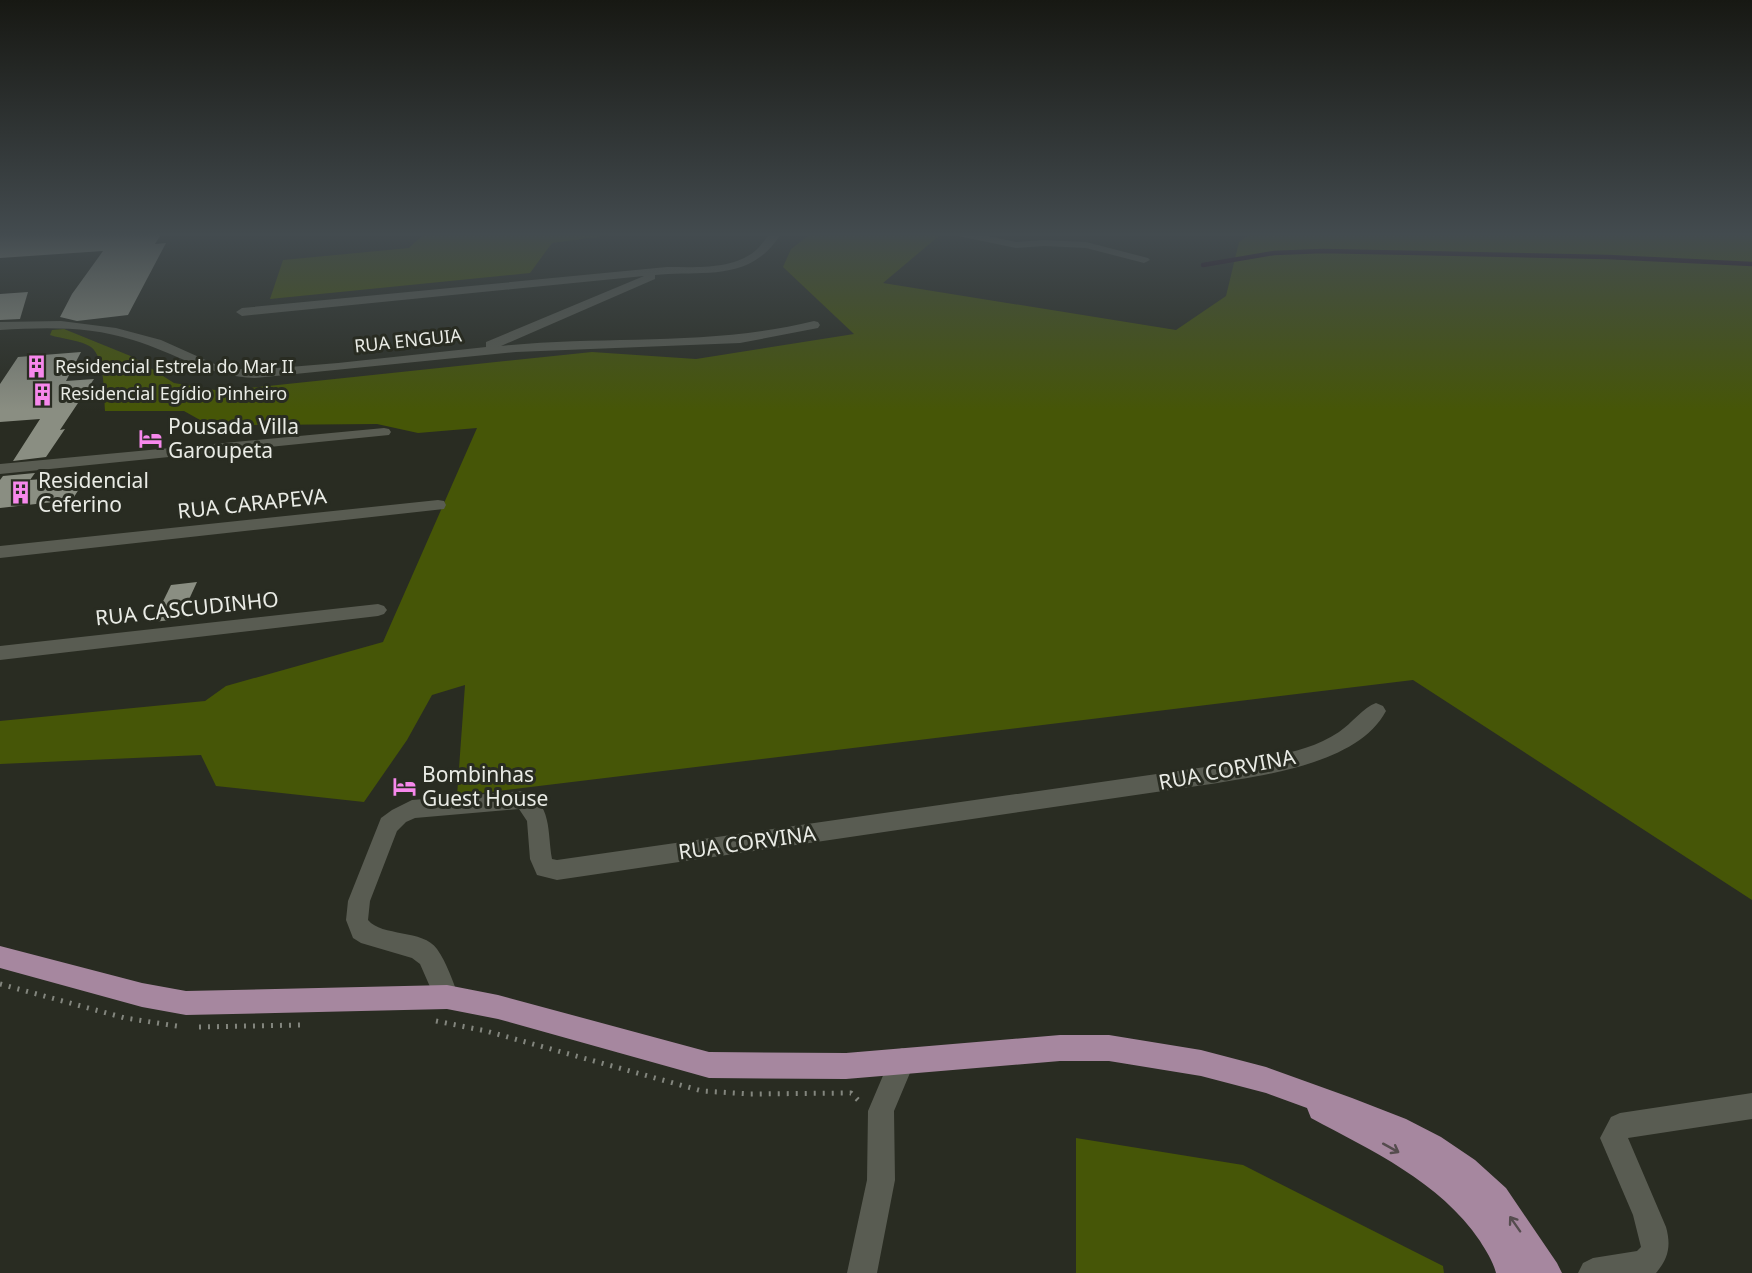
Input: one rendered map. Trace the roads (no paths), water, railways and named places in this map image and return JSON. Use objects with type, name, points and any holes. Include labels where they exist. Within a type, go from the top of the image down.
[{"type":"main road","points":[[0,957],[142,995],[186,1003],[447,997],[498,1007],[709,1065],[846,1066],[1060,1048],[1109,1048],[1202,1063],[1266,1080],[1397,1128],[1431,1147],[1465,1170],[1496,1198],[1547,1273]]},
{"type":"main road","points":[[1266,1080],[1422,1164],[1453,1188],[1486,1222],[1510,1268],[1537,1273]]},
{"type":"street","points":[[242,312],[440,292]]},
{"type":"street","points":[[476,352],[615,292]]},
{"type":"street","name":"RUA ENGUIA","points":[[0,326],[50,322],[96,327],[158,344],[201,365],[240,373],[330,368],[549,345],[682,344],[765,336],[814,325]]},
{"type":"street","points":[[0,470],[112,457],[384,432]]},
{"type":"street","name":"RUA CARAPEVA","points":[[0,552],[438,505]]},
{"type":"street","name":"RUA CASCUDINHO","points":[[0,653],[378,610]]},
{"type":"street","name":"RUA CORVINA","points":[[447,997],[428,956],[418,950],[369,935],[361,930],[357,920],[359,901],[389,825],[412,809],[522,800],[532,804],[538,814],[538,858],[545,868],[557,870],[1211,776],[1270,765],[1320,750],[1352,736],[1367,723],[1376,711]]},
{"type":"street","points":[[862,1273],[881,1180],[881,1111],[902,1061]]},
{"type":"street","points":[[1593,1273],[1645,1264],[1655,1249],[1654,1231],[1617,1155],[1613,1138],[1620,1126],[1752,1106]]},
{"type":"place","name":"Residencial Estrela do Mar II","points":[[37,367]]},
{"type":"place","name":"Residencial Egídio Pinheiro","points":[[42,394]]},
{"type":"place","name":"Pousada Villa Garoupeta","points":[[150,439]]},
{"type":"place","name":"Residencial Ceferino","points":[[20,493]]},
{"type":"place","name":"Bombinhas Guest House","points":[[404,787]]}]
